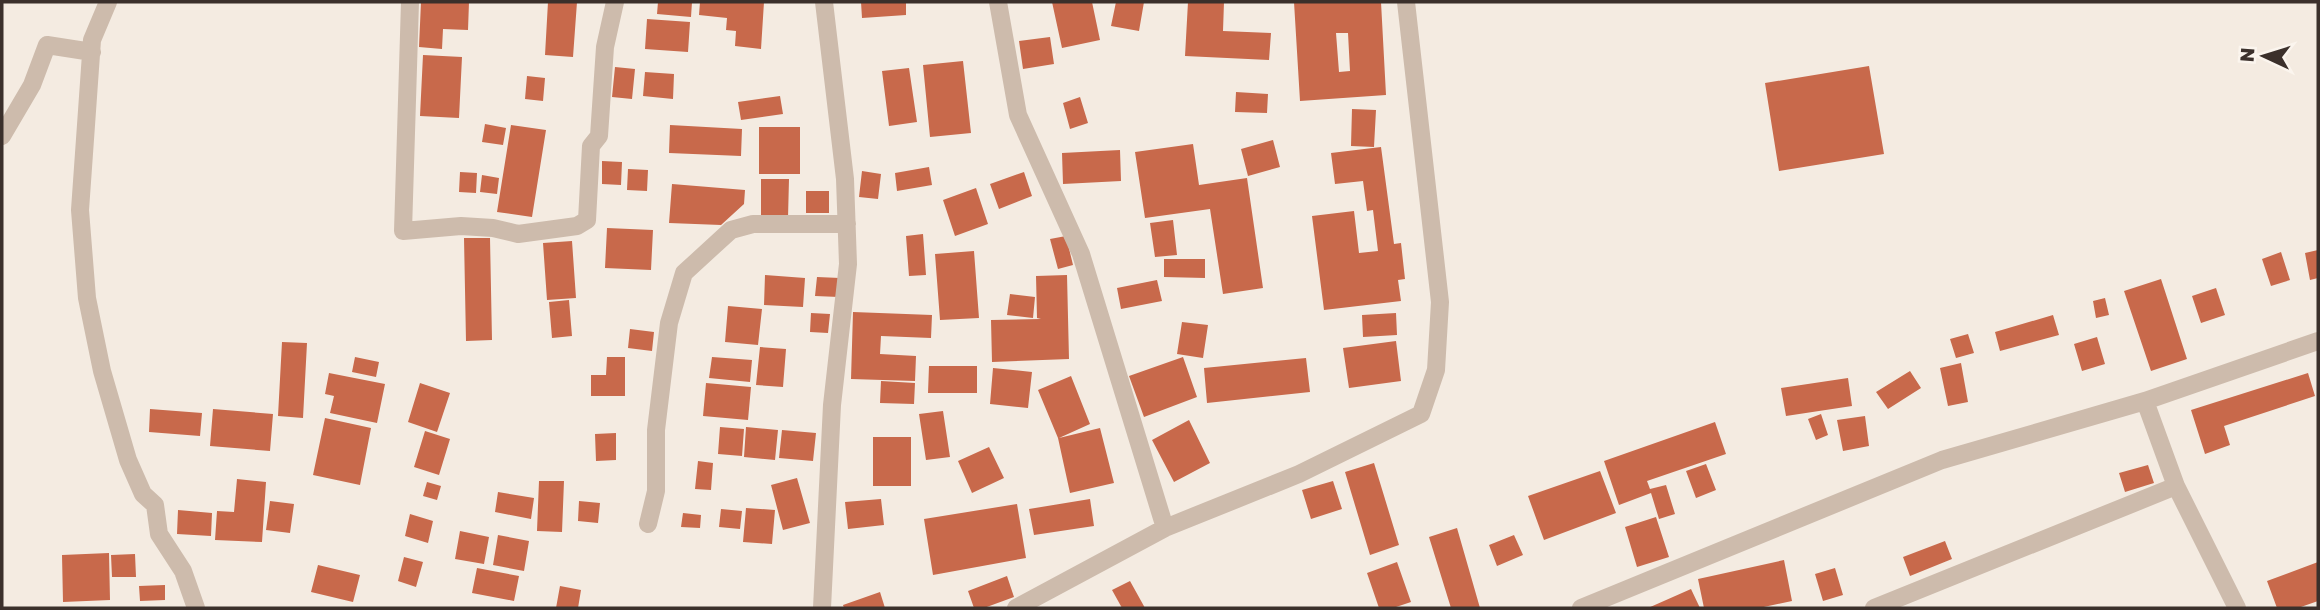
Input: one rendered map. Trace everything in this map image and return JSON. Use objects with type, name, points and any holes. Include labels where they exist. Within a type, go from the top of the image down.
[{"type":"street","points":[[108,2],[92,40],[80,210],[92,322],[102,371],[128,460],[143,494],[155,505],[159,534],[183,571],[196,608]]},
{"type":"street","points":[[410,2],[403,231],[461,226],[518,233],[577,226],[587,220],[590,146],[599,136],[605,47],[615,2]]},
{"type":"street","points":[[822,608],[832,405],[848,264],[847,224],[824,2]]},
{"type":"street","points":[[998,2],[1018,114],[1081,254],[1165,527]]},
{"type":"street","points":[[1016,608],[1165,527],[1299,474],[1421,414],[1436,370],[1440,302],[1406,2]]},
{"type":"street","points":[[2,136],[32,85],[47,45],[92,52]]},
{"type":"street","points":[[648,524],[658,469],[656,430],[669,323],[684,273],[731,230],[753,224],[847,224]]},
{"type":"street","points":[[1581,608],[1942,460],[2145,401],[2318,341]]},
{"type":"street","points":[[2145,401],[2176,486],[2237,608]]},
{"type":"street","points":[[1874,608],[2176,486]]},
{"type":"building","points":[[421,2],[469,2],[468,30],[443,29],[442,49],[419,47]]},
{"type":"building","points":[[548,2],[577,2],[573,57],[545,55]]},
{"type":"building","points":[[658,2],[692,2],[691,17],[657,14]]},
{"type":"building","points":[[700,2],[764,2],[761,49],[735,46],[736,31],[726,30],[727,18],[699,15]]},
{"type":"building","points":[[861,2],[906,2],[906,15],[862,18]]},
{"type":"building","points":[[1052,2],[1092,2],[1100,40],[1062,48]]},
{"type":"building","points":[[1116,2],[1144,2],[1139,31],[1111,26]]},
{"type":"building","points":[[1188,2],[1224,2],[1223,31],[1271,33],[1269,60],[1185,56]]},
{"type":"building","points":[[1294,2],[1381,2],[1386,95],[1300,101]],"holes":[[[1336,33],[1348,33],[1350,71],[1339,72]]]},
{"type":"building","points":[[647,19],[690,22],[688,52],[645,49]]},
{"type":"building","points":[[1050,37],[1054,64],[1023,69],[1019,41]]},
{"type":"building","points":[[423,55],[462,57],[459,118],[420,116]]},
{"type":"building","points":[[963,61],[971,133],[930,137],[923,65]]},
{"type":"building","points":[[1869,66],[1884,154],[1779,171],[1765,83]]},
{"type":"building","points":[[615,67],[635,69],[632,99],[612,97]]},
{"type":"building","points":[[909,68],[917,122],[889,126],[882,71]]},
{"type":"building","points":[[645,72],[674,74],[673,99],[643,96]]},
{"type":"building","points":[[527,76],[545,78],[543,101],[525,99]]},
{"type":"building","points":[[1236,92],[1268,94],[1267,113],[1235,112]]},
{"type":"building","points":[[780,96],[783,114],[741,120],[738,102]]},
{"type":"building","points":[[1080,97],[1088,123],[1070,129],[1063,103]]},
{"type":"building","points":[[1352,109],[1376,110],[1374,147],[1351,146]]},
{"type":"building","points":[[485,124],[506,128],[503,145],[482,142]]},
{"type":"building","points":[[511,125],[546,130],[532,217],[497,212]]},
{"type":"building","points":[[670,125],[742,129],[741,156],[669,153]]},
{"type":"building","points":[[759,127],[800,127],[800,174],[759,174]]},
{"type":"building","points":[[1273,140],[1280,167],[1248,176],[1241,149]]},
{"type":"building","points":[[1193,144],[1199,185],[1247,178],[1263,288],[1223,294],[1210,209],[1145,218],[1135,152]]},
{"type":"building","points":[[1381,147],[1394,244],[1401,243],[1405,279],[1398,280],[1401,301],[1324,310],[1312,216],[1354,211],[1359,253],[1378,251],[1373,210],[1367,211],[1363,181],[1335,184],[1331,153]]},
{"type":"building","points":[[1120,150],[1121,181],[1063,184],[1062,153]]},
{"type":"building","points":[[602,161],[622,162],[621,185],[602,184]]},
{"type":"building","points":[[929,167],[932,185],[897,191],[895,173]]},
{"type":"building","points":[[628,169],[648,170],[647,191],[627,190]]},
{"type":"building","points":[[862,171],[881,174],[878,199],[859,197]]},
{"type":"building","points":[[460,172],[477,173],[476,193],[459,192]]},
{"type":"building","points":[[1024,172],[1032,196],[999,209],[990,184]]},
{"type":"building","points":[[482,175],[499,178],[497,194],[480,192]]},
{"type":"building","points":[[761,179],[789,179],[788,218],[761,218]]},
{"type":"building","points":[[672,184],[745,190],[744,204],[721,225],[669,223]]},
{"type":"building","points":[[976,188],[988,224],[955,236],[943,200]]},
{"type":"building","points":[[806,191],[829,191],[829,213],[806,213]]},
{"type":"building","points":[[1173,220],[1177,255],[1155,257],[1150,223]]},
{"type":"building","points":[[607,228],[653,230],[651,270],[605,268]]},
{"type":"building","points":[[923,234],[926,275],[909,276],[906,236]]},
{"type":"building","points":[[1066,236],[1073,265],[1058,269],[1050,239]]},
{"type":"building","points":[[464,238],[490,238],[492,340],[466,341]]},
{"type":"building","points":[[572,241],[576,298],[547,300],[543,243]]},
{"type":"building","points":[[2318,250],[2318,278],[2310,280],[2305,253]]},
{"type":"building","points":[[974,251],[979,318],[940,320],[935,254]]},
{"type":"building","points":[[2281,252],[2290,280],[2271,286],[2262,259]]},
{"type":"building","points":[[1164,259],[1205,259],[1205,278],[1164,277]]},
{"type":"building","points":[[765,275],[805,278],[803,307],[764,305]]},
{"type":"building","points":[[1067,275],[1069,359],[992,362],[991,320],[1041,319],[1037,318],[1036,276]]},
{"type":"building","points":[[817,277],[840,278],[839,297],[815,296]]},
{"type":"building","points":[[2161,279],[2187,359],[2151,371],[2124,291]]},
{"type":"building","points":[[1157,280],[1162,301],[1121,309],[1117,288]]},
{"type":"building","points":[[2216,288],[2225,315],[2201,323],[2192,296]]},
{"type":"building","points":[[1010,294],[1035,297],[1033,318],[1007,315]]},
{"type":"building","points":[[2105,298],[2109,315],[2096,318],[2093,301]]},
{"type":"building","points":[[569,300],[572,336],[552,338],[549,302]]},
{"type":"building","points":[[728,306],[762,309],[758,345],[725,342]]},
{"type":"building","points":[[853,312],[932,315],[931,338],[881,336],[880,354],[916,356],[915,381],[851,379]]},
{"type":"building","points":[[811,313],[830,314],[828,333],[810,332]]},
{"type":"building","points":[[1396,313],[1397,335],[1363,337],[1362,315]]},
{"type":"building","points":[[2053,315],[2059,335],[2000,351],[1995,332]]},
{"type":"building","points":[[1182,322],[1208,325],[1203,358],[1177,354]]},
{"type":"building","points":[[630,329],[654,332],[652,351],[628,348]]},
{"type":"building","points":[[1968,334],[1974,353],[1956,358],[1950,339]]},
{"type":"building","points":[[2097,337],[2105,364],[2082,371],[2074,344]]},
{"type":"building","points":[[1396,341],[1401,381],[1349,388],[1343,348]]},
{"type":"building","points":[[282,342],[307,343],[303,418],[278,416]]},
{"type":"building","points":[[760,347],[786,349],[783,387],[756,385]]},
{"type":"building","points":[[355,357],[379,362],[376,377],[352,372]]},
{"type":"building","points":[[607,357],[625,357],[625,396],[591,396],[591,375],[606,375]]},
{"type":"building","points":[[712,357],[752,360],[750,382],[709,378]]},
{"type":"building","points":[[1183,357],[1197,397],[1144,417],[1129,376]]},
{"type":"building","points":[[1306,358],[1310,392],[1207,403],[1204,368]]},
{"type":"building","points":[[1961,363],[1968,402],[1948,406],[1940,368]]},
{"type":"building","points":[[929,366],[977,366],[977,393],[928,393]]},
{"type":"building","points":[[993,368],[1032,372],[1028,408],[990,404]]},
{"type":"building","points":[[1910,371],[1921,388],[1888,409],[1876,392]]},
{"type":"building","points":[[329,373],[385,384],[377,423],[330,413],[334,396],[325,394]]},
{"type":"building","points":[[2308,373],[2315,396],[2224,426],[2230,445],[2205,454],[2191,410]]},
{"type":"building","points":[[1071,376],[1090,424],[1059,438],[1100,428],[1114,483],[1070,493],[1058,438],[1038,390]]},
{"type":"building","points":[[1848,378],[1852,406],[1786,416],[1781,388]]},
{"type":"building","points":[[881,381],[915,383],[914,404],[880,403]]},
{"type":"building","points":[[420,383],[450,393],[437,432],[408,422]]},
{"type":"building","points":[[706,383],[751,387],[748,420],[703,416]]},
{"type":"building","points":[[150,409],[202,413],[200,436],[149,432]]},
{"type":"building","points":[[213,409],[273,414],[270,451],[210,446]]},
{"type":"building","points":[[943,411],[950,457],[926,460],[919,414]]},
{"type":"building","points":[[1821,414],[1828,435],[1816,440],[1808,419]]},
{"type":"building","points":[[1865,416],[1869,446],[1843,451],[1837,420]]},
{"type":"building","points":[[325,418],[371,428],[360,485],[313,475]]},
{"type":"building","points":[[1189,420],[1210,463],[1174,482],[1152,440]]},
{"type":"building","points":[[1715,422],[1726,454],[1647,481],[1650,489],[1666,485],[1675,514],[1659,519],[1651,493],[1619,505],[1604,461]]},
{"type":"building","points":[[720,427],[744,429],[742,456],[718,454]]},
{"type":"building","points":[[746,427],[778,430],[775,460],[744,457]]},
{"type":"building","points":[[782,430],[816,433],[813,461],[779,458]]},
{"type":"building","points":[[425,431],[450,439],[439,475],[414,467]]},
{"type":"building","points":[[616,433],[616,460],[596,461],[595,434]]},
{"type":"building","points":[[873,437],[911,437],[911,486],[873,486]]},
{"type":"building","points":[[989,447],[1004,478],[972,493],[958,461]]},
{"type":"building","points":[[698,461],[713,463],[711,490],[695,489]]},
{"type":"building","points":[[1374,463],[1399,545],[1370,555],[1345,472]]},
{"type":"building","points":[[1706,464],[1716,490],[1696,498],[1686,471]]},
{"type":"building","points":[[2148,465],[2154,483],[2125,492],[2119,473]]},
{"type":"building","points":[[1600,471],[1616,513],[1544,540],[1528,496]]},
{"type":"building","points":[[797,478],[810,523],[783,530],[771,485]]},
{"type":"building","points":[[237,479],[266,482],[262,542],[215,540],[217,511],[234,512]]},
{"type":"building","points":[[539,481],[564,481],[562,532],[537,531]]},
{"type":"building","points":[[1333,481],[1342,509],[1311,519],[1302,490]]},
{"type":"building","points":[[427,482],[441,486],[437,500],[423,496]]},
{"type":"building","points":[[498,492],[534,498],[531,519],[495,512]]},
{"type":"building","points":[[881,499],[884,525],[848,529],[845,502]]},
{"type":"building","points":[[1090,499],[1094,526],[1034,535],[1029,509]]},
{"type":"building","points":[[270,501],[294,504],[290,533],[266,530]]},
{"type":"building","points":[[579,501],[600,503],[598,523],[578,521]]},
{"type":"building","points":[[1017,504],[1026,558],[933,575],[924,519]]},
{"type":"building","points":[[746,508],[775,510],[772,544],[743,542]]},
{"type":"building","points":[[721,509],[742,511],[740,529],[719,527]]},
{"type":"building","points":[[178,510],[212,513],[211,536],[177,534]]},
{"type":"building","points":[[683,513],[701,515],[700,528],[681,527]]},
{"type":"building","points":[[410,514],[433,521],[428,543],[405,536]]},
{"type":"building","points":[[1656,517],[1669,557],[1637,567],[1625,527]]},
{"type":"building","points":[[1457,528],[1480,608],[1451,608],[1429,537]]},
{"type":"building","points":[[460,531],[489,537],[484,564],[455,559]]},
{"type":"building","points":[[498,535],[529,541],[524,571],[493,565]]},
{"type":"building","points":[[1514,535],[1523,555],[1497,566],[1489,545]]},
{"type":"building","points":[[1945,541],[1952,559],[1910,576],[1903,557]]},
{"type":"building","points":[[109,553],[110,600],[63,602],[62,555]]},
{"type":"building","points":[[135,554],[136,577],[112,577],[111,555]]},
{"type":"building","points":[[404,557],[423,562],[416,587],[398,581]]},
{"type":"building","points":[[1784,560],[1792,601],[1759,608],[1704,608],[1698,579]]},
{"type":"building","points":[[1397,562],[1411,602],[1393,608],[1379,608],[1367,573]]},
{"type":"building","points":[[2318,562],[2318,601],[2298,608],[2277,608],[2267,581]]},
{"type":"building","points":[[318,565],[360,575],[353,602],[311,592]]},
{"type":"building","points":[[477,568],[519,576],[514,601],[472,593]]},
{"type":"building","points":[[1835,568],[1843,595],[1823,601],[1815,574]]},
{"type":"building","points":[[1007,576],[1014,597],[984,608],[974,608],[968,591]]},
{"type":"building","points":[[1130,581],[1145,608],[1122,608],[1112,590]]},
{"type":"building","points":[[165,585],[165,600],[140,601],[139,586]]},
{"type":"building","points":[[560,586],[581,590],[578,608],[556,608]]},
{"type":"building","points":[[1691,589],[1700,608],[1648,608]]},
{"type":"building","points":[[880,592],[885,608],[844,608],[843,605]]}]
